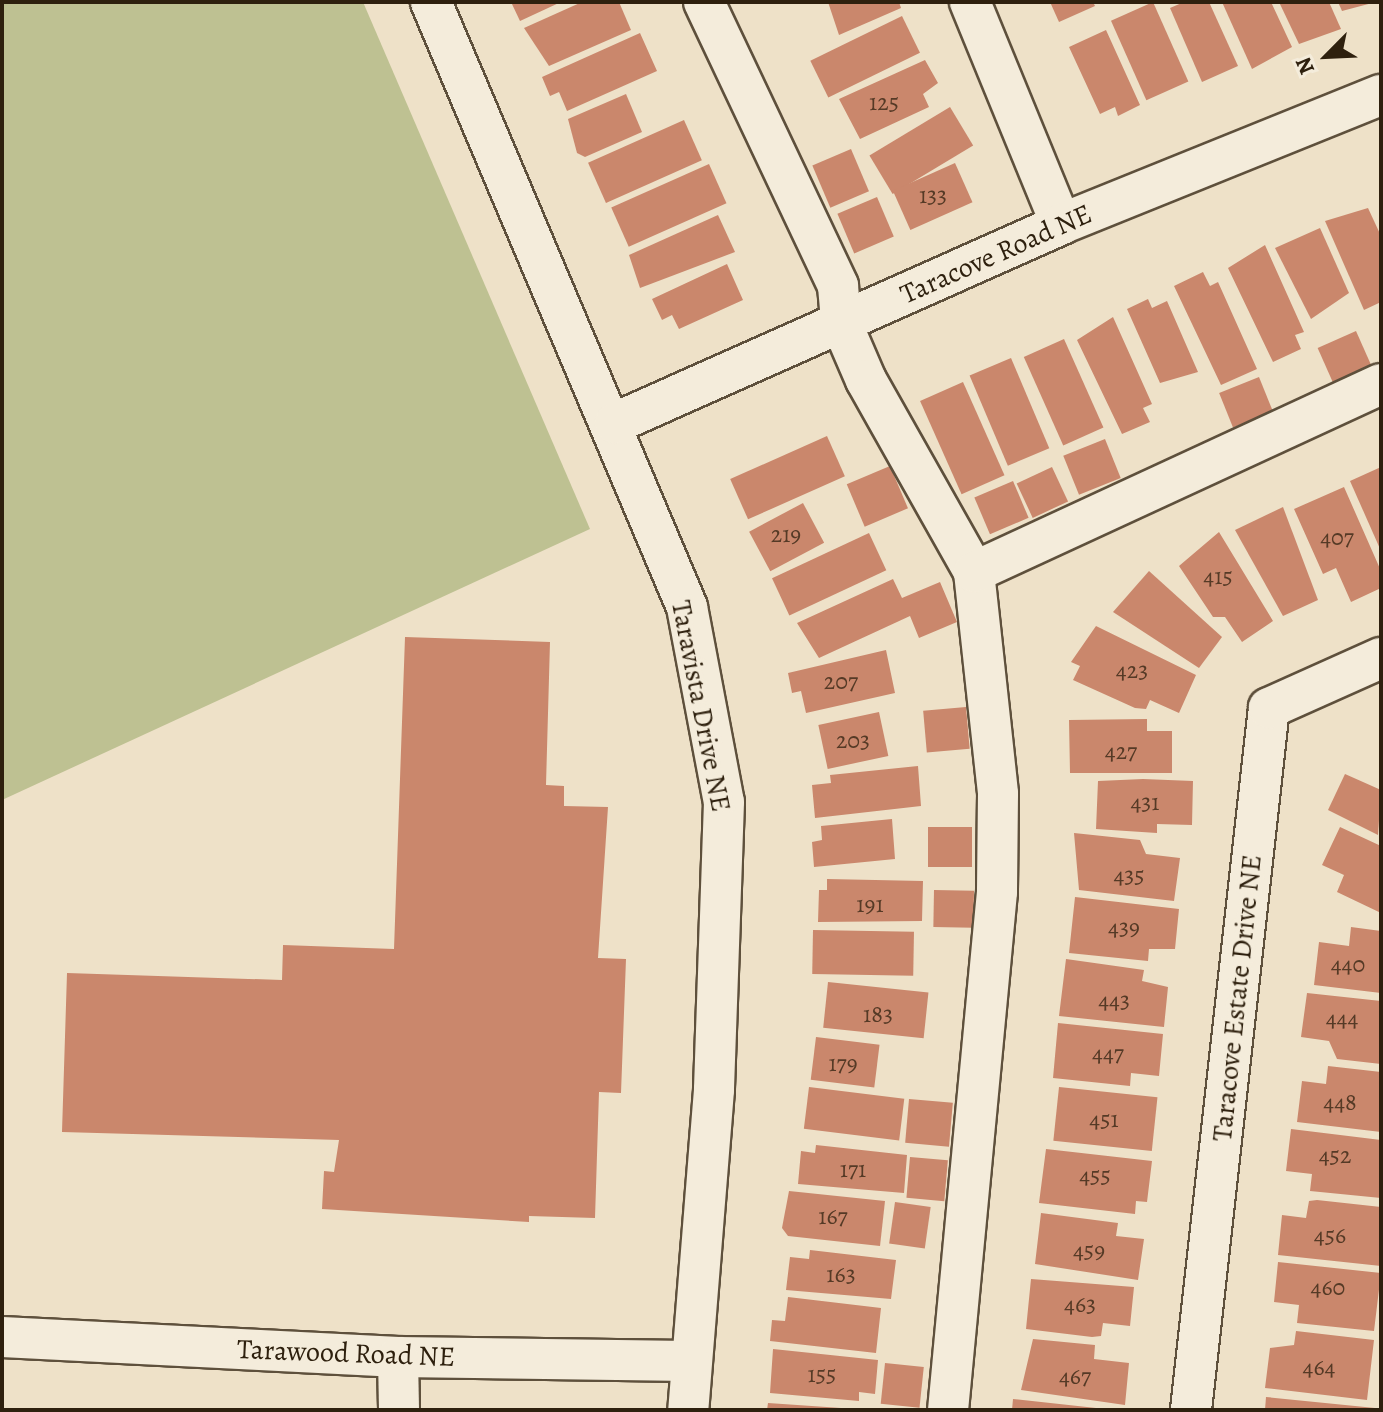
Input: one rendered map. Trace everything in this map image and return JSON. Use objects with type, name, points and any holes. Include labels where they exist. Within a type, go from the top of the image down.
[{"type":"street","name":"Taravista Drive NE","points":[[431,2],[615,423],[687,607],[724,802],[714,1090],[689,1361],[688,1410]]},
{"type":"street","points":[[704,2],[838,286],[841,322],[974,572],[998,794],[997,892],[948,1410]]},
{"type":"street","points":[[970,2],[1061,224]]},
{"type":"street","name":"Taracove Road NE","points":[[615,423],[1061,224],[1381,95]]},
{"type":"street","points":[[974,572],[1381,384]]},
{"type":"street","name":"Taracove Estate Drive NE","points":[[1191,1410],[1269,708],[1381,658]]},
{"type":"street","name":"Tarawood Road NE","points":[[2,1337],[398,1357],[689,1361]]},
{"type":"street","points":[[398,1357],[399,1410]]},
{"type":"green space","points":[[2,2],[363,2],[590,529],[2,800]]},
{"type":"building","points":[[511,2],[561,2],[520,21]]},
{"type":"building","points":[[582,2],[619,2],[631,30],[549,66],[524,28]]},
{"type":"building","points":[[828,2],[899,2],[901,8],[839,35]]},
{"type":"building","points":[[1050,2],[1093,2],[1095,6],[1059,22]]},
{"type":"building","points":[[1153,2],[1188,81],[1146,100],[1111,21]]},
{"type":"building","points":[[1184,2],[1209,2],[1238,66],[1202,82],[1170,8]]},
{"type":"building","points":[[1222,2],[1271,2],[1292,47],[1252,69]]},
{"type":"building","points":[[1279,2],[1329,2],[1341,29],[1299,44]]},
{"type":"building","points":[[1338,2],[1376,2],[1342,11]]},
{"type":"building","points":[[902,16],[920,53],[828,98],[810,61]]},
{"type":"building","points":[[1106,30],[1140,105],[1118,116],[1115,107],[1100,114],[1069,47]]},
{"type":"building","points":[[640,33],[657,71],[567,111],[559,92],[550,96],[542,77]]},
{"type":"building","points":[[925,60],[938,83],[923,94],[929,107],[860,139],[839,99]]},
{"type":"building","points":[[626,94],[642,132],[585,157],[577,153],[568,119]]},
{"type":"building","points":[[950,107],[973,146],[893,194],[869,155]]},
{"type":"building","points":[[684,120],[702,160],[606,203],[588,163]]},
{"type":"building","points":[[851,149],[869,191],[830,208],[812,165]]},
{"type":"building","points":[[955,163],[972,202],[910,230],[893,191]]},
{"type":"building","points":[[709,164],[726,203],[629,247],[611,208]]},
{"type":"building","points":[[877,197],[894,237],[854,253],[837,214]]},
{"type":"building","points":[[1368,208],[1381,236],[1381,302],[1364,310],[1325,221]]},
{"type":"building","points":[[718,215],[735,252],[640,288],[629,255]]},
{"type":"building","points":[[1320,228],[1349,293],[1311,319],[1275,248]]},
{"type":"building","points":[[1265,245],[1304,332],[1295,335],[1301,349],[1273,362],[1228,268]]},
{"type":"building","points":[[727,264],[743,300],[679,329],[672,315],[662,320],[652,299]]},
{"type":"building","points":[[1203,272],[1210,286],[1218,282],[1257,369],[1221,385],[1174,286]]},
{"type":"building","points":[[1148,299],[1152,308],[1167,301],[1198,372],[1160,383],[1127,309]]},
{"type":"building","points":[[1113,317],[1152,404],[1143,408],[1150,422],[1122,434],[1077,340]]},
{"type":"building","points":[[1356,331],[1372,367],[1333,384],[1318,348]]},
{"type":"building","points":[[1064,339],[1103,428],[1063,446],[1024,357]]},
{"type":"building","points":[[1011,358],[1049,448],[1008,466],[970,376]]},
{"type":"building","points":[[1259,377],[1273,411],[1233,427],[1219,393]]},
{"type":"building","points":[[963,382],[1004,475],[962,494],[920,401]]},
{"type":"building","points":[[827,436],[845,476],[748,519],[730,479]]},
{"type":"building","points":[[1105,439],[1121,478],[1079,495],[1063,456]]},
{"type":"building","points":[[890,466],[908,508],[865,527],[847,484]]},
{"type":"building","points":[[1052,467],[1068,501],[1033,518],[1017,483]]},
{"type":"building","points":[[1381,467],[1381,551],[1350,481]]},
{"type":"building","points":[[1013,481],[1029,518],[990,534],[974,497]]},
{"type":"building","points":[[1344,487],[1381,571],[1381,588],[1351,602],[1336,568],[1323,574],[1294,509]]},
{"type":"building","points":[[803,503],[824,543],[770,571],[749,532]]},
{"type":"building","points":[[1283,507],[1318,600],[1283,616],[1235,530]]},
{"type":"building","points":[[1219,532],[1273,621],[1242,642],[1225,617],[1213,617],[1179,566]]},
{"type":"building","points":[[869,533],[886,570],[789,615],[772,578]]},
{"type":"building","points":[[1149,571],[1222,637],[1199,668],[1113,612]]},
{"type":"building","points":[[893,579],[902,598],[940,582],[957,622],[919,638],[910,616],[819,658],[797,623]]},
{"type":"building","points":[[1096,626],[1196,675],[1179,713],[1150,700],[1146,709],[1135,708],[1073,680],[1080,666],[1071,662]]},
{"type":"building","points":[[405,637],[550,642],[546,785],[564,786],[564,806],[608,807],[598,958],[626,959],[621,1093],[599,1092],[595,1218],[529,1216],[529,1222],[322,1209],[324,1171],[334,1172],[339,1140],[62,1132],[67,973],[282,980],[283,945],[394,949]]},
{"type":"building","points":[[886,650],[895,693],[806,713],[801,691],[792,693],[788,673]]},
{"type":"building","points":[[966,707],[970,749],[927,753],[923,711]]},
{"type":"building","points":[[879,712],[888,756],[828,769],[818,725]]},
{"type":"building","points":[[1147,719],[1147,731],[1172,731],[1172,773],[1070,773],[1069,720]]},
{"type":"building","points":[[918,766],[921,806],[815,818],[812,785],[831,783],[830,775]]},
{"type":"building","points":[[1345,774],[1381,790],[1378,835],[1328,810]]},
{"type":"building","points":[[1098,781],[1193,781],[1192,825],[1157,824],[1157,833],[1096,829]]},
{"type":"building","points":[[892,819],[895,859],[814,867],[812,842],[822,840],[821,826]]},
{"type":"building","points":[[928,827],[972,827],[972,867],[928,867]]},
{"type":"building","points":[[1340,827],[1381,846],[1381,913],[1337,892],[1344,875],[1322,865]]},
{"type":"building","points":[[1074,833],[1140,840],[1146,854],[1180,858],[1174,901],[1079,890]]},
{"type":"building","points":[[827,879],[923,881],[922,921],[818,922],[819,890],[827,890]]},
{"type":"building","points":[[934,890],[974,891],[973,928],[933,927]]},
{"type":"building","points":[[1075,897],[1179,909],[1175,949],[1149,949],[1148,961],[1069,953]]},
{"type":"building","points":[[1351,927],[1381,931],[1381,993],[1314,985],[1319,942],[1349,946]]},
{"type":"building","points":[[813,930],[914,932],[913,976],[812,974]]},
{"type":"building","points":[[1066,959],[1144,970],[1142,981],[1168,987],[1164,1027],[1059,1016]]},
{"type":"building","points":[[828,982],[928,993],[924,1038],[823,1028]]},
{"type":"building","points":[[1307,993],[1381,1001],[1381,1064],[1337,1059],[1329,1041],[1301,1037]]},
{"type":"building","points":[[1058,1023],[1163,1034],[1159,1076],[1131,1073],[1130,1086],[1053,1078]]},
{"type":"building","points":[[816,1037],[880,1045],[874,1087],[811,1080]]},
{"type":"building","points":[[1328,1066],[1381,1072],[1381,1132],[1297,1122],[1302,1081],[1326,1084]]},
{"type":"building","points":[[809,1087],[904,1099],[899,1140],[804,1129]]},
{"type":"building","points":[[1059,1087],[1157,1097],[1152,1151],[1053,1141]]},
{"type":"building","points":[[909,1099],[953,1103],[949,1147],[905,1143]]},
{"type":"building","points":[[1291,1129],[1381,1140],[1381,1198],[1310,1191],[1312,1174],[1286,1171]]},
{"type":"building","points":[[816,1145],[907,1155],[904,1193],[798,1184],[801,1151],[815,1153]]},
{"type":"building","points":[[1046,1149],[1152,1161],[1147,1202],[1136,1201],[1135,1214],[1039,1203]]},
{"type":"building","points":[[910,1157],[948,1160],[944,1201],[906,1198]]},
{"type":"building","points":[[789,1191],[885,1201],[880,1246],[788,1236],[782,1228]]},
{"type":"building","points":[[1309,1201],[1381,1207],[1381,1266],[1278,1255],[1282,1215],[1306,1218]]},
{"type":"building","points":[[895,1202],[931,1207],[925,1249],[889,1244]]},
{"type":"building","points":[[1041,1213],[1118,1223],[1116,1236],[1144,1239],[1138,1280],[1035,1264]]},
{"type":"building","points":[[810,1250],[896,1260],[891,1299],[786,1290],[790,1257],[809,1259]]},
{"type":"building","points":[[1278,1262],[1381,1273],[1374,1331],[1297,1323],[1299,1305],[1274,1302]]},
{"type":"building","points":[[1031,1279],[1134,1287],[1130,1326],[1103,1323],[1101,1336],[1092,1337],[1026,1329]]},
{"type":"building","points":[[788,1297],[881,1308],[876,1353],[770,1341],[772,1320],[785,1321]]},
{"type":"building","points":[[1296,1331],[1374,1340],[1367,1400],[1265,1388],[1270,1348],[1294,1345]]},
{"type":"building","points":[[1033,1339],[1095,1345],[1094,1359],[1129,1363],[1125,1405],[1021,1390]]},
{"type":"building","points":[[773,1349],[878,1360],[875,1394],[859,1392],[859,1401],[770,1393]]},
{"type":"building","points":[[885,1363],[924,1367],[920,1408],[881,1404]]},
{"type":"building","points":[[1266,1397],[1375,1408],[1375,1410],[1265,1410]]},
{"type":"building","points":[[1013,1399],[1096,1408],[1096,1410],[1012,1410]]},
{"type":"building","points":[[768,1403],[841,1408],[841,1410],[767,1410]]}]
